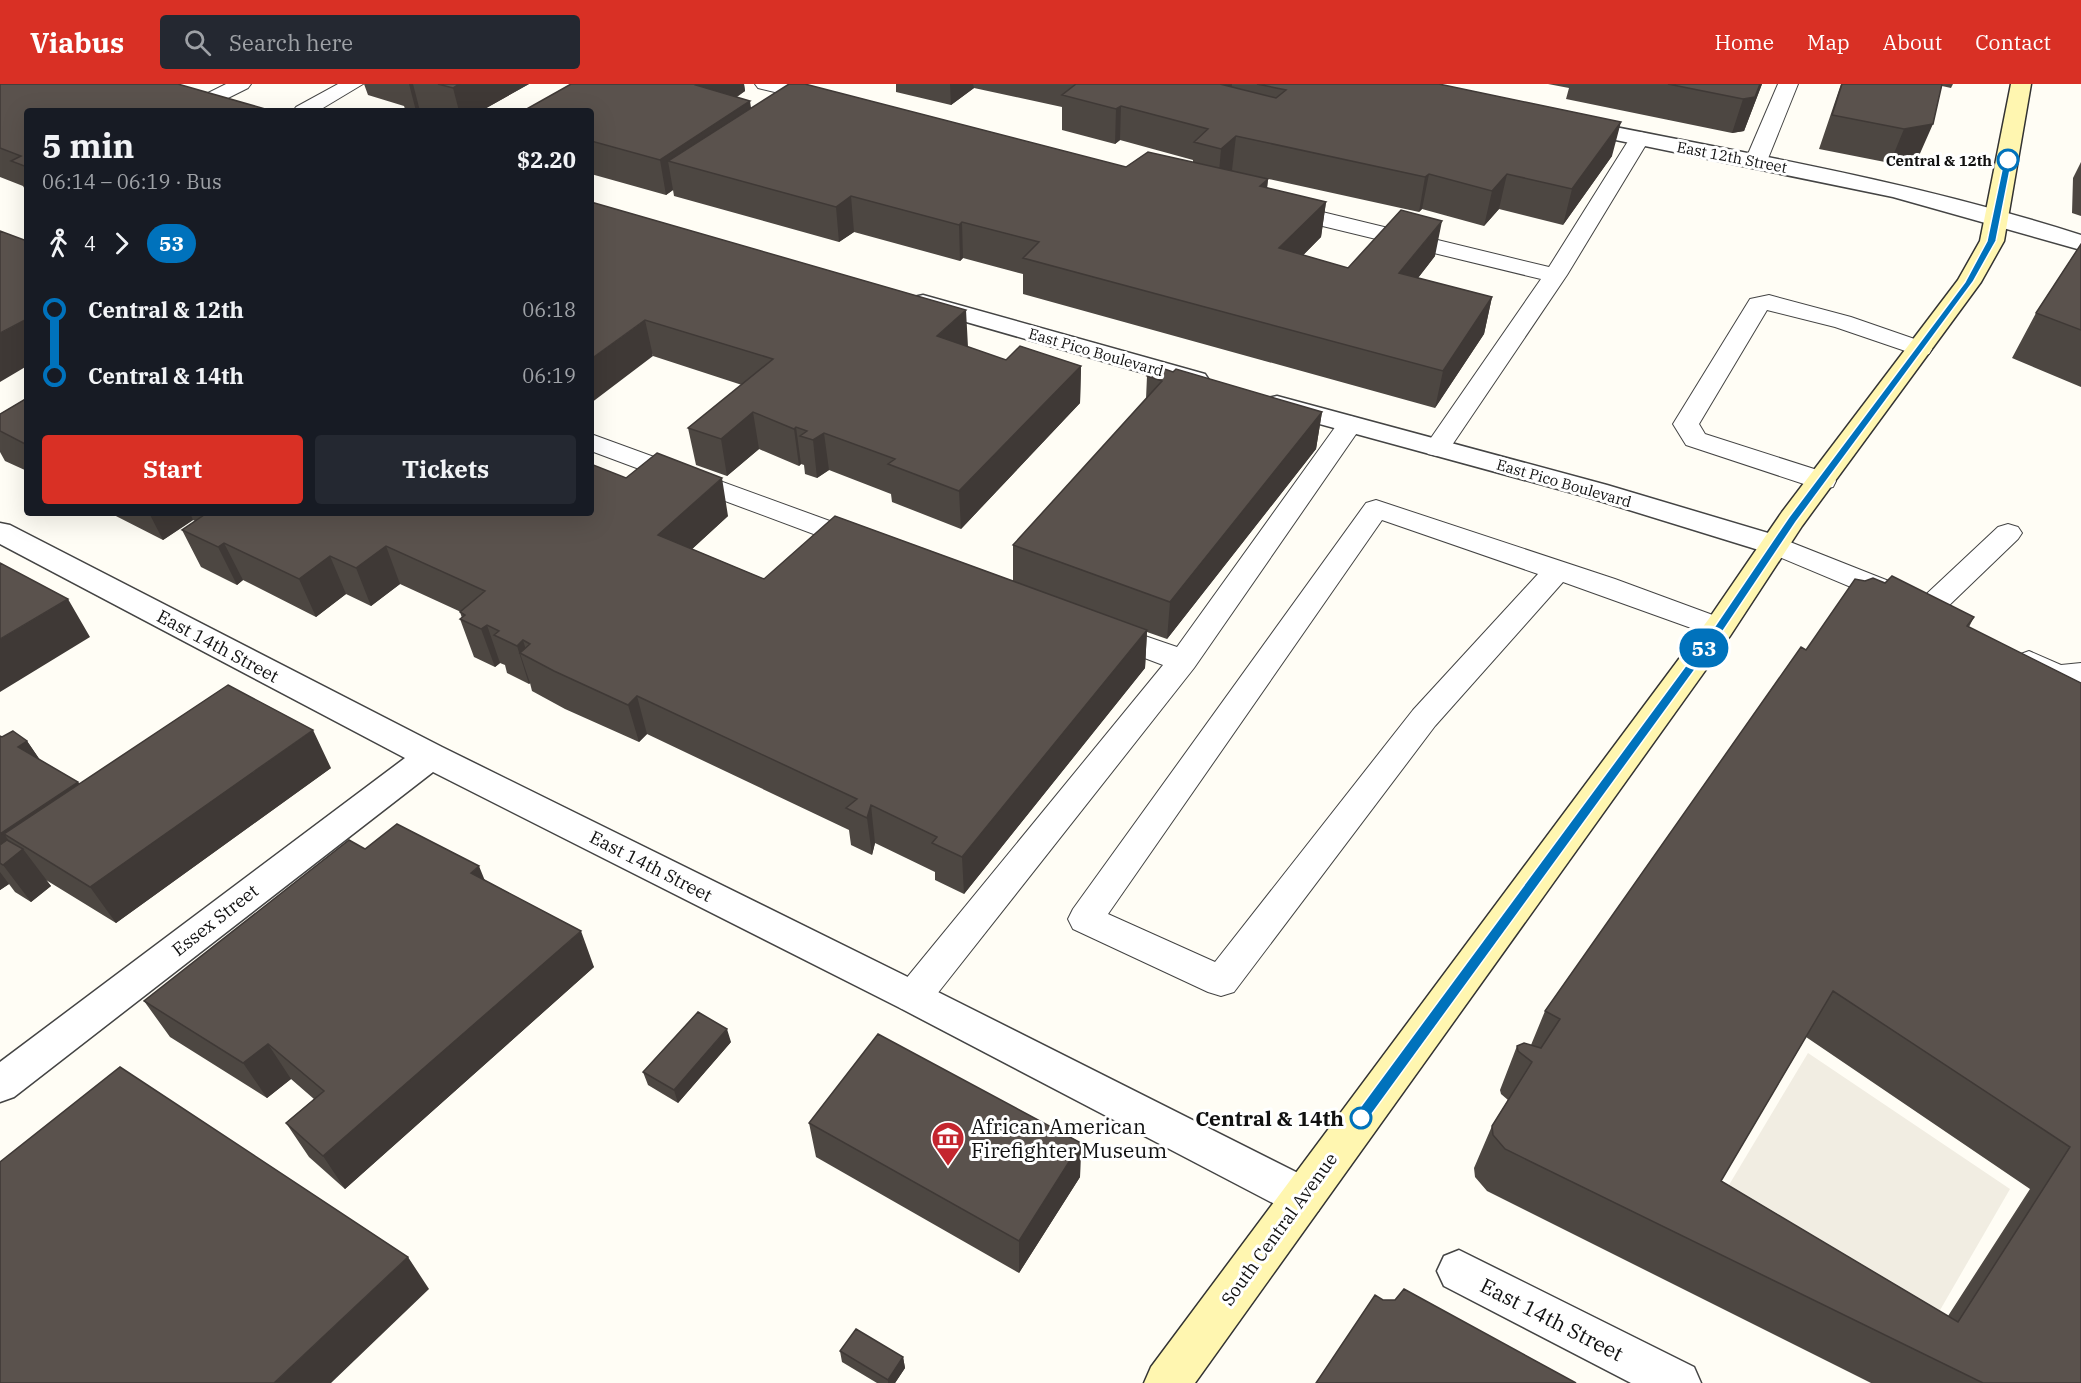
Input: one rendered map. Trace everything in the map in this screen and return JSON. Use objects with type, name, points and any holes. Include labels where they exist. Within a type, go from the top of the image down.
[{"type":"main road","name":"South Central Avenue","points":[[1167,1383],[1719,628],[1775,545],[1969,282],[1992,241],[2021,84]]},
{"type":"street","points":[[187,93],[239,108]]},
{"type":"street","name":"East 12th Street","points":[[1560,122],[1931,198],[1998,216],[2081,243]]},
{"type":"street","name":"East Pico Boulevard","points":[[901,296],[1223,388]]},
{"type":"street","name":"East Pico Boulevard","points":[[1258,398],[1597,491],[1775,545]]},
{"type":"street","name":"East 14th Street","points":[[0,532],[430,756],[913,997],[1303,1197]]},
{"type":"street","name":"Essex Street","points":[[0,1085],[430,756]]},
{"type":"street","name":"East 14th Street","points":[[1459,1271],[1678,1383]]},
{"type":"lane","points":[[208,100],[241,84]]},
{"type":"lane","points":[[309,108],[353,84]]},
{"type":"lane","points":[[765,84],[846,104]]},
{"type":"lane","points":[[1756,161],[1788,84]]},
{"type":"lane","points":[[1437,448],[1555,275],[1640,138]]},
{"type":"lane","points":[[1264,205],[1555,275]]},
{"type":"lane","points":[[1823,482],[1695,439],[1686,424],[1758,304],[1769,302],[1832,319],[1920,349]]},
{"type":"lane","points":[[913,997],[1183,661],[1350,424]]},
{"type":"lane","points":[[594,443],[881,550]]},
{"type":"lane","points":[[1557,571],[1424,718],[1221,981],[1085,919],[1376,509],[1557,571],[1719,628]]},
{"type":"lane","points":[[1775,545],[1939,613],[2008,532]]},
{"type":"lane","points":[[1082,624],[1183,661]]},
{"type":"lane","points":[[2010,652],[2051,674],[2071,678],[2081,674]]},
{"type":"shaded area","points":[[1808,1053],[2010,1189],[1921,1343],[1708,1220]]},
{"type":"building","points":[[0,84],[178,84],[262,108],[24,108],[24,166],[11,161],[21,156],[0,148]]},
{"type":"building","points":[[438,84],[459,84],[453,88]]},
{"type":"building","points":[[571,84],[698,84],[696,85],[750,101],[660,160],[594,142],[594,108],[528,108]]},
{"type":"building","points":[[789,84],[805,84],[1126,167],[1148,152],[1268,179],[1260,186],[1326,202],[1279,248],[1348,268],[1401,210],[1442,221],[1399,273],[1492,297],[1443,371],[1023,258],[1039,242],[962,222],[959,225],[851,196],[836,207],[668,161]]},
{"type":"building","points":[[1076,84],[1220,84],[1276,98],[1286,90],[1257,84],[1439,84],[1621,122],[1572,189],[1507,174],[1492,191],[1429,174],[1425,177],[1236,136],[1221,149],[1194,142],[1208,129],[1121,106],[1116,109],[1062,95]]},
{"type":"building","points":[[1668,84],[1760,84],[1755,97],[1743,99]]},
{"type":"building","points":[[1842,84],[1942,84],[1933,124],[1904,129],[1832,115]]},
{"type":"building","points":[[594,203],[966,310],[937,336],[1006,360],[1020,346],[1081,366],[959,491],[888,464],[895,459],[824,433],[813,440],[800,436],[807,431],[796,427],[794,429],[753,412],[721,439],[688,428],[773,359],[645,320],[594,357]]},
{"type":"building","points":[[0,231],[24,240],[24,321],[0,333]]},
{"type":"building","points":[[2081,244],[2081,330],[2036,313]]},
{"type":"building","points":[[1156,366],[1173,372],[1176,369],[1322,412],[1170,602],[1013,545],[1162,381],[1147,376]]},
{"type":"building","points":[[24,400],[24,443],[0,431],[0,414]]},
{"type":"building","points":[[657,453],[722,478],[658,535],[764,579],[835,516],[1147,630],[962,857],[932,843],[937,837],[871,805],[867,818],[846,808],[857,799],[637,696],[628,705],[520,653],[530,644],[523,640],[517,646],[494,635],[499,631],[487,625],[481,629],[460,619],[465,615],[460,612],[485,591],[386,546],[356,568],[330,556],[299,579],[224,543],[218,547],[182,530],[203,516],[594,516],[594,465],[626,478]]},
{"type":"building","points":[[0,563],[68,599],[0,639]]},
{"type":"building","points":[[1892,576],[1974,617],[1967,626],[2081,683],[2081,1383],[1983,1383],[1505,1149],[1493,1135],[1492,1126],[1532,1062],[1518,1051],[1517,1046],[1524,1043],[1541,1048],[1560,1019],[1545,1011],[1801,647],[1806,650],[1855,579],[1865,581],[1873,578],[1885,583]],"holes":[[[1833,991],[2070,1147],[1958,1322],[1721,1181]]]},
{"type":"building","points":[[228,685],[313,730],[90,887],[4,834]]},
{"type":"building","points":[[13,731],[27,741],[18,747],[78,782],[0,834],[0,736]]},
{"type":"building","points":[[397,824],[479,866],[471,873],[581,931],[323,1156],[286,1123],[324,1091],[268,1044],[243,1063],[144,1001],[349,840],[365,849]]},
{"type":"building","points":[[7,840],[23,849],[3,865],[0,863],[0,845]]},
{"type":"building","points":[[698,1012],[727,1029],[674,1090],[643,1072]]},
{"type":"building","name":"African American Firefighter Museum","points":[[878,1034],[1081,1143],[1019,1241],[809,1123]]},
{"type":"building","points":[[120,1067],[408,1257],[274,1383],[0,1383],[0,1162]]},
{"type":"building","points":[[1404,1289],[1576,1383],[1316,1383],[1375,1295],[1383,1300],[1395,1300]]},
{"type":"building","points":[[856,1329],[903,1357],[888,1380],[840,1351]]},
{"type":"bus line","name":"53","points":[[1361,1118],[1719,628],[1792,519],[1823,482],[1969,282],[1992,241],[2008,160]]},
{"type":"place","name":"Central & 12th","points":[[2008,160]]},
{"type":"place","name":"Central & 14th","points":[[1361,1118]]},
{"type":"place","name":"African American Firefighter Museum","points":[[948,1167]]}]
